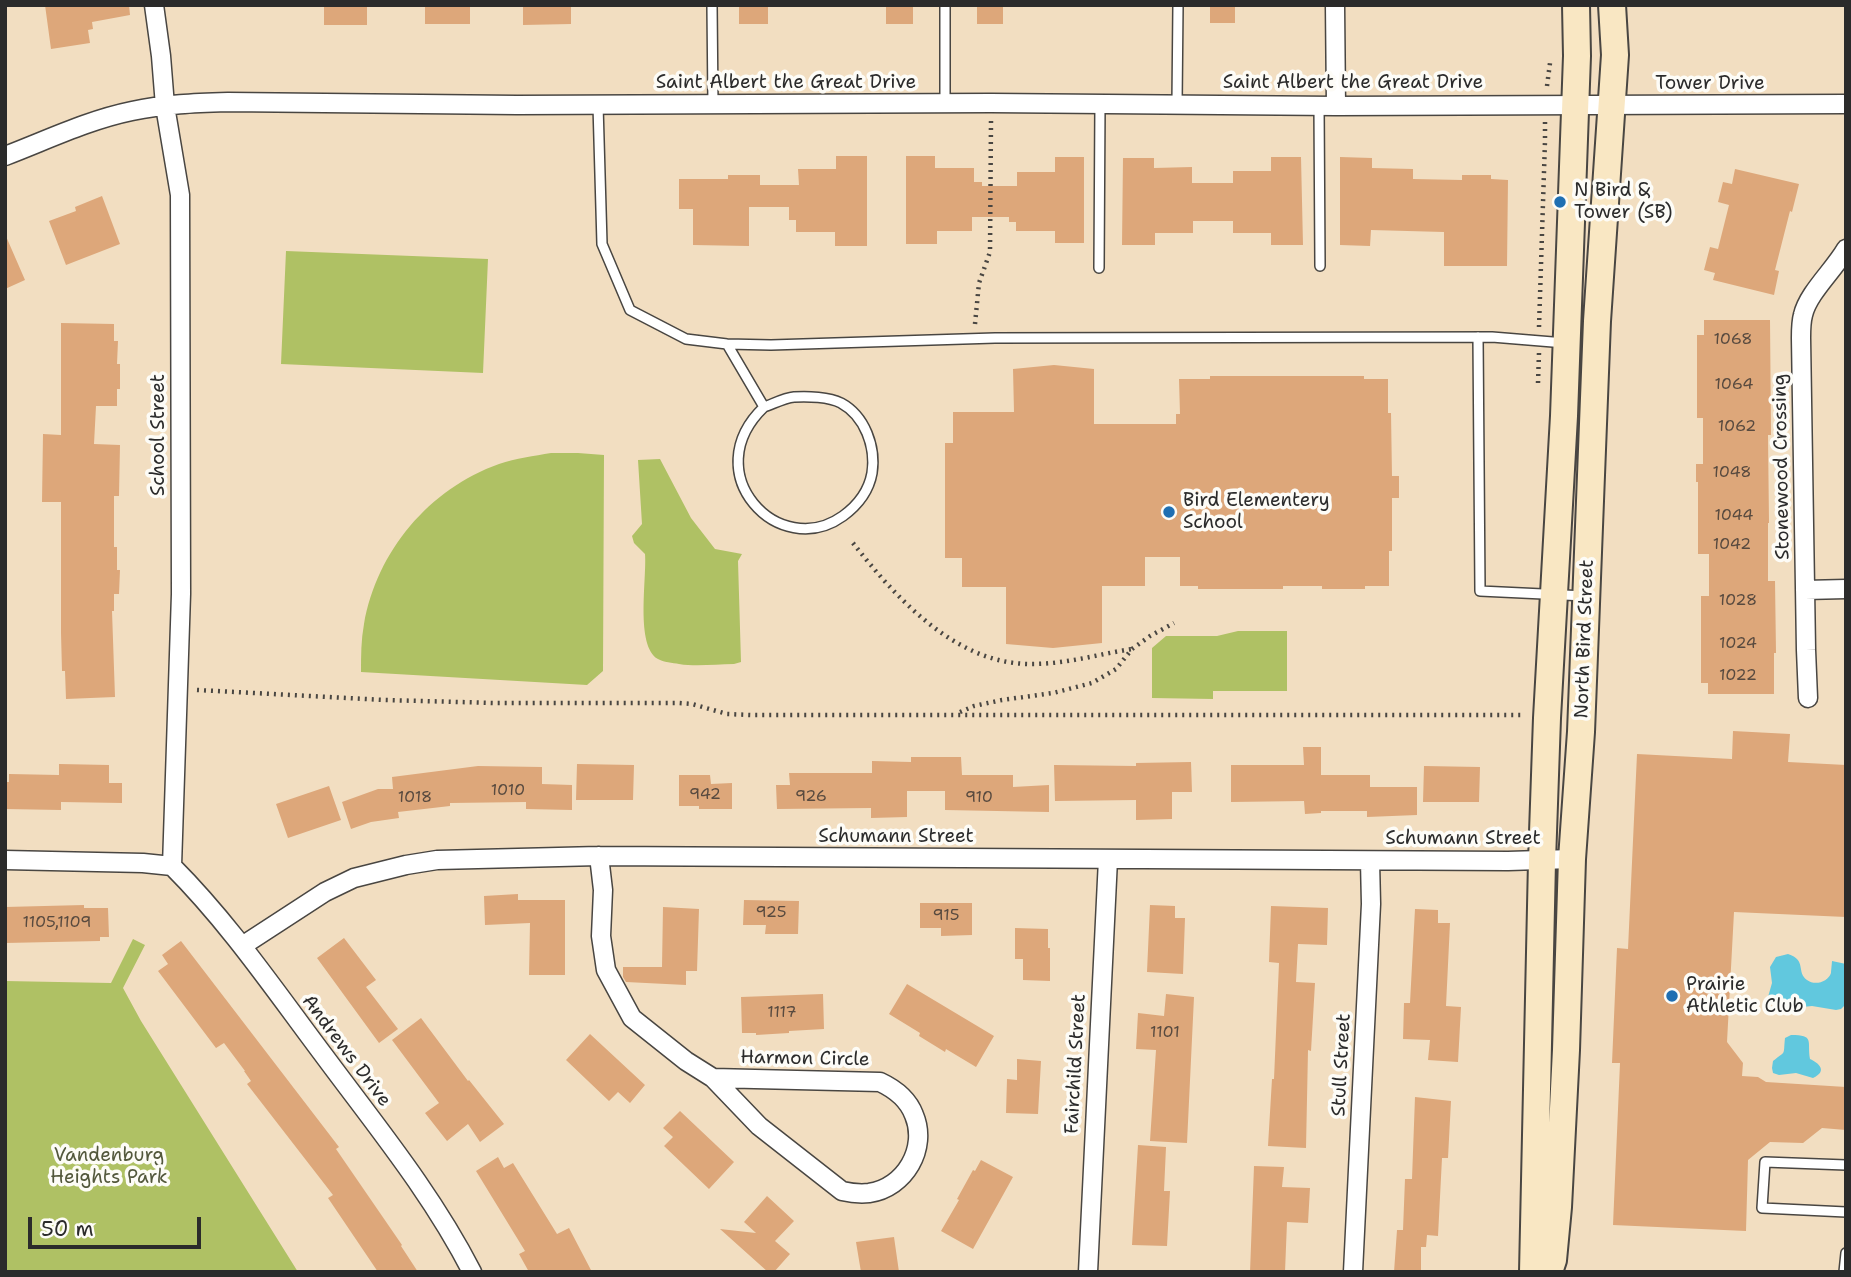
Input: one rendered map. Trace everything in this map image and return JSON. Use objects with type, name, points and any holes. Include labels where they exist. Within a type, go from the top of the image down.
[{"type":"street","name":"School Street","points":[[154,5],[165,106],[180,195],[181,594],[172,866]]},
{"type":"street","points":[[1327,106],[1335,5]]},
{"type":"street","name":"North Bird Street","points":[[1533,1272],[1542,861],[1567,344],[1576,5]]},
{"type":"street","name":"North Bird Street","points":[[1549,1272],[1558,1207],[1566,1050],[1572,859],[1581,732],[1597,321],[1615,55],[1612,5]]},
{"type":"street","name":"Saint Albert the Great Drive","points":[[5,156],[96,121],[132,111],[228,102],[598,105],[1575,104]]},
{"type":"street","name":"Tower Drive","points":[[1575,104],[1846,104]]},
{"type":"street","name":"Stonewood Crossing","points":[[1808,698],[1801,338],[1803,313],[1812,296],[1843,260]]},
{"type":"street","points":[[1805,590],[1846,589]]},
{"type":"street","name":"Schumann Street","points":[[242,946],[325,892],[354,878],[437,860],[599,856],[1370,861],[1572,859]]},
{"type":"street","name":"Harmon Circle","points":[[599,856],[603,890],[601,936],[606,970],[632,1018],[686,1061],[713,1078],[760,1126],[842,1191],[856,1194],[883,1189],[905,1173],[913,1161],[918,1137],[914,1113],[900,1094],[880,1082],[713,1078]]},
{"type":"street","name":"Fairchild Street","points":[[1088,1272],[1108,859]]},
{"type":"street","points":[[5,860],[172,866]]},
{"type":"street","name":"Stull Street","points":[[1353,1272],[1371,904],[1370,861]]},
{"type":"street","name":"Andrews Drive","points":[[172,866],[195,889],[242,946],[432,1202],[472,1272]]},
{"type":"lane","points":[[712,5],[713,105]]},
{"type":"lane","points":[[945,5],[945,103]]},
{"type":"lane","points":[[1177,103],[1178,5]]},
{"type":"lane","points":[[1099,268],[1100,103]]},
{"type":"lane","points":[[598,105],[602,244],[630,310],[686,339],[727,344],[771,345],[975,339],[1478,337],[1567,344]]},
{"type":"lane","points":[[1320,266],[1327,106]]},
{"type":"lane","points":[[1478,337],[1480,591],[1587,596]]},
{"type":"lane","points":[[727,344],[764,407]]},
{"type":"lane","points":[[792,397],[816,397],[841,403],[852,411],[867,434],[873,461],[867,488],[850,511],[839,519],[811,528],[783,524],[758,509],[742,485],[738,471],[739,450],[745,429],[764,407],[792,397]]},
{"type":"lane","points":[[1846,1166],[1765,1162],[1762,1208],[1846,1212]]},
{"type":"lane","points":[[1844,1272],[1846,1253]]},
{"type":"path","points":[[975,339],[979,283],[989,252],[992,103]]},
{"type":"path","points":[[853,543],[906,605],[953,642],[975,651],[1002,660],[1029,664],[1068,662],[1132,649]]},
{"type":"path","points":[[956,713],[1002,699],[1053,693],[1092,683],[1116,670],[1132,649],[1174,623]]},
{"type":"path","points":[[178,688],[384,700],[679,703],[727,714],[1535,715]]},
{"type":"green space","points":[[286,251],[488,259],[483,373],[281,364]]},
{"type":"green space","points":[[551,453],[604,455],[603,671],[587,685],[361,672],[363,630],[371,597],[394,548],[410,526],[450,489],[474,475],[505,462]]},
{"type":"green space","points":[[660,459],[691,518],[715,549],[742,554],[738,561],[741,662],[686,665],[660,660],[651,652],[644,627],[645,554],[634,543],[632,536],[642,524],[638,460]]},
{"type":"green space","points":[[1238,631],[1287,631],[1287,691],[1213,691],[1213,699],[1152,698],[1152,648],[1166,636],[1217,636]]},
{"type":"green space","name":"Vandenburg Heights Park","points":[[133,939],[145,945],[123,988],[298,1272],[5,1272],[5,981],[111,983]]},
{"type":"water","points":[[1788,954],[1797,959],[1804,977],[1814,983],[1824,981],[1829,976],[1832,961],[1846,964],[1846,1004],[1836,1010],[1812,1006],[1785,1009],[1771,1003],[1768,997],[1772,983],[1770,967],[1776,957]]},
{"type":"water","points":[[1791,1035],[1807,1038],[1810,1059],[1819,1065],[1821,1070],[1813,1078],[1796,1073],[1773,1073],[1773,1061],[1784,1052],[1785,1038]]},
{"type":"building","points":[[45,5],[129,5],[130,15],[92,22],[93,29],[88,30],[90,43],[51,49]]},
{"type":"building","points":[[324,5],[367,5],[367,25],[324,25]]},
{"type":"building","points":[[425,5],[470,5],[470,24],[425,24]]},
{"type":"building","points":[[523,5],[571,5],[571,24],[523,25]]},
{"type":"building","points":[[739,5],[768,5],[768,24],[739,24]]},
{"type":"building","points":[[886,5],[913,5],[913,24],[886,24]]},
{"type":"building","points":[[977,5],[1003,5],[1003,24],[977,24]]},
{"type":"building","points":[[1210,5],[1235,5],[1235,23],[1210,23]]},
{"type":"building","points":[[836,156],[867,156],[867,246],[835,246],[835,232],[796,232],[796,220],[789,220],[789,207],[749,207],[749,246],[693,245],[693,209],[679,209],[679,179],[728,179],[728,175],[760,175],[760,185],[799,185],[798,169],[836,169]]},
{"type":"building","points":[[906,156],[935,156],[935,168],[974,168],[974,182],[982,182],[982,186],[1017,186],[1017,172],[1055,172],[1055,157],[1084,157],[1084,243],[1055,243],[1055,231],[1016,231],[1016,222],[1009,222],[1009,217],[972,217],[972,231],[937,231],[937,244],[906,244]]},
{"type":"building","points":[[1271,157],[1301,157],[1303,245],[1271,245],[1271,233],[1233,233],[1233,221],[1193,221],[1193,233],[1155,233],[1155,245],[1122,245],[1123,158],[1154,158],[1154,168],[1192,167],[1192,183],[1233,183],[1233,171],[1271,171]]},
{"type":"building","points":[[1340,157],[1372,158],[1372,168],[1413,169],[1413,179],[1462,180],[1462,175],[1491,175],[1491,179],[1508,180],[1507,266],[1444,266],[1444,232],[1371,230],[1370,246],[1340,245]]},
{"type":"building","points":[[1735,169],[1799,184],[1775,270],[1779,271],[1774,295],[1713,280],[1715,273],[1704,270],[1710,247],[1718,249],[1729,205],[1718,202],[1723,182],[1732,184]]},
{"type":"building","points":[[102,196],[120,244],[66,265],[49,221],[76,211],[75,207]]},
{"type":"building","points":[[5,234],[25,280],[5,289]]},
{"type":"building","points":[[1704,320],[1770,320],[1768,581],[1775,581],[1774,694],[1708,694],[1708,683],[1701,683],[1701,596],[1709,596],[1709,554],[1698,554],[1696,482],[1696,464],[1703,464],[1703,418],[1697,418],[1697,335],[1704,335]]},
{"type":"building","points":[[61,323],[114,324],[114,341],[118,341],[120,389],[117,389],[117,406],[96,406],[94,444],[120,445],[119,496],[114,496],[114,547],[117,547],[117,570],[120,570],[119,594],[114,594],[112,611],[115,697],[66,699],[61,633],[61,502],[42,502],[43,434],[61,435]]},
{"type":"building","name":"Bird Elementery School","points":[[1054,365],[1094,369],[1094,424],[1176,424],[1176,414],[1180,414],[1179,379],[1210,379],[1210,376],[1364,376],[1364,379],[1388,379],[1392,476],[1399,476],[1399,498],[1392,498],[1389,586],[1365,586],[1365,589],[1283,586],[1283,589],[1198,589],[1198,586],[1180,586],[1180,557],[1145,557],[1145,586],[1102,586],[1102,643],[1053,648],[1006,644],[1006,587],[962,587],[962,558],[945,558],[945,443],[953,443],[953,412],[1014,412],[1013,369]]},
{"type":"building","name":"Prairie Athletic Club","points":[[1733,731],[1790,734],[1788,762],[1846,765],[1846,917],[1734,912],[1727,1042],[1743,1063],[1742,1076],[1758,1077],[1766,1082],[1846,1087],[1846,1130],[1822,1128],[1803,1143],[1770,1142],[1748,1160],[1746,1231],[1613,1225],[1620,1063],[1612,1063],[1617,948],[1628,949],[1637,754],[1732,759]]},
{"type":"building","points":[[1303,747],[1321,747],[1321,775],[1370,775],[1370,787],[1417,787],[1417,815],[1367,817],[1367,811],[1321,811],[1305,814],[1304,801],[1231,802],[1231,765],[1304,765]]},
{"type":"building","points":[[911,757],[961,757],[962,775],[1013,775],[1013,787],[1049,785],[1049,812],[945,810],[945,791],[907,791],[907,817],[871,818],[871,808],[777,809],[776,785],[790,785],[789,773],[872,773],[872,761],[911,762]]},
{"type":"building","points":[[1191,762],[1192,792],[1172,792],[1172,819],[1136,820],[1136,800],[1055,801],[1054,765],[1136,766],[1136,763]]},
{"type":"building","points":[[59,764],[109,765],[109,783],[122,783],[122,803],[61,802],[61,810],[5,809],[5,782],[9,782],[9,774],[59,775]]},
{"type":"building","points":[[577,764],[634,765],[633,800],[576,800]]},
{"type":"building","points":[[478,766],[542,767],[542,784],[572,785],[572,810],[526,809],[526,802],[450,803],[450,806],[398,812],[399,818],[371,822],[351,829],[342,802],[378,789],[393,789],[392,777]]},
{"type":"building","points":[[1424,766],[1480,767],[1479,802],[1423,802]]},
{"type":"building","points":[[679,775],[710,775],[711,784],[732,783],[732,809],[679,806]]},
{"type":"building","points":[[329,786],[341,820],[288,838],[276,804]]},
{"type":"building","points":[[518,894],[518,900],[565,900],[565,975],[529,975],[530,923],[485,925],[484,896]]},
{"type":"building","points":[[744,900],[799,901],[798,934],[765,934],[766,925],[743,925]]},
{"type":"building","points":[[920,903],[972,903],[972,935],[941,936],[941,928],[920,928]]},
{"type":"building","points":[[84,905],[84,908],[108,908],[109,937],[100,937],[100,941],[5,943],[5,907]]},
{"type":"building","points":[[1150,905],[1175,906],[1175,918],[1185,918],[1183,974],[1147,972]]},
{"type":"building","points":[[1271,906],[1328,908],[1327,945],[1298,944],[1296,982],[1315,983],[1311,1051],[1308,1050],[1306,1148],[1268,1146],[1279,963],[1269,962]]},
{"type":"building","points":[[663,907],[699,909],[697,971],[686,971],[686,985],[626,982],[623,967],[662,967]]},
{"type":"building","points":[[1415,909],[1438,910],[1438,923],[1450,923],[1446,1006],[1461,1007],[1458,1062],[1428,1060],[1430,1040],[1403,1039],[1404,1003],[1410,1003]]},
{"type":"building","points":[[1015,928],[1048,929],[1050,981],[1023,980],[1023,959],[1015,959]]},
{"type":"building","points":[[344,938],[376,980],[366,987],[398,1029],[379,1043],[317,958]]},
{"type":"building","points":[[181,941],[339,1147],[336,1149],[418,1272],[378,1272],[328,1198],[333,1195],[247,1084],[251,1081],[245,1071],[224,1043],[216,1048],[158,971],[168,964],[162,955]]},
{"type":"building","points":[[907,984],[994,1036],[976,1067],[946,1049],[945,1052],[889,1014]]},
{"type":"building","points":[[823,994],[824,1029],[756,1035],[742,1033],[741,997]]},
{"type":"building","points":[[1166,994],[1194,997],[1187,1143],[1150,1141],[1156,1050],[1136,1049],[1138,1013],[1164,1016]]},
{"type":"building","points":[[421,1018],[504,1124],[480,1142],[468,1124],[447,1141],[425,1113],[439,1103],[392,1040]]},
{"type":"building","points":[[590,1034],[645,1085],[630,1103],[618,1092],[609,1101],[566,1060]]},
{"type":"building","points":[[1017,1059],[1041,1061],[1038,1114],[1006,1113],[1007,1079],[1017,1080]]},
{"type":"building","points":[[1415,1097],[1451,1101],[1448,1158],[1442,1158],[1438,1236],[1427,1235],[1426,1247],[1421,1247],[1421,1272],[1394,1272],[1397,1230],[1403,1230],[1405,1179],[1412,1179]]},
{"type":"building","points":[[680,1111],[734,1162],[709,1189],[664,1146],[673,1137],[663,1128]]},
{"type":"building","points":[[1138,1145],[1166,1147],[1164,1191],[1170,1191],[1167,1246],[1132,1245]]},
{"type":"building","points":[[498,1157],[504,1168],[513,1163],[557,1234],[569,1228],[592,1272],[529,1272],[519,1254],[525,1251],[476,1171]]},
{"type":"building","points":[[981,1160],[1013,1177],[973,1249],[941,1231]]},
{"type":"building","points":[[1254,1166],[1284,1167],[1282,1187],[1310,1188],[1308,1223],[1287,1222],[1285,1272],[1250,1272]]},
{"type":"building","points":[[767,1196],[794,1221],[775,1241],[790,1254],[774,1272],[768,1272],[720,1229],[756,1233],[744,1222]]},
{"type":"building","points":[[894,1237],[899,1272],[861,1272],[856,1242]]},
{"type":"place","name":"N Bird & Tower (SB)","points":[[1560,202]]},
{"type":"place","name":"Bird Elementery School","points":[[1169,512]]},
{"type":"place","name":"Prairie Athletic Club","points":[[1672,996]]}]
